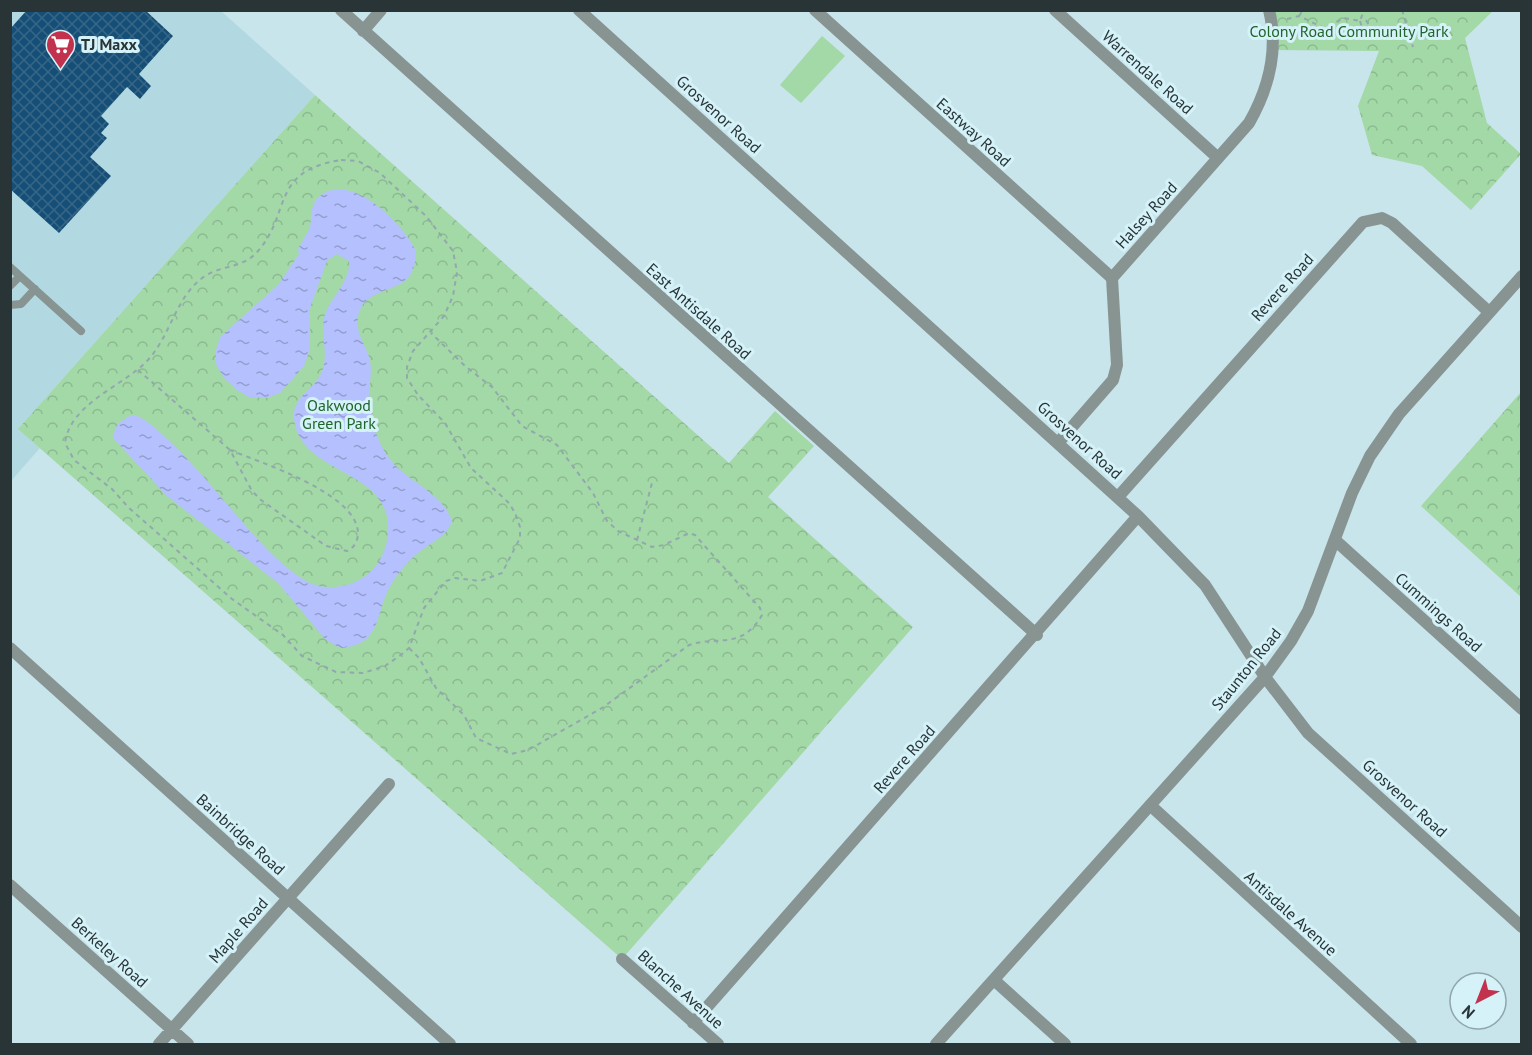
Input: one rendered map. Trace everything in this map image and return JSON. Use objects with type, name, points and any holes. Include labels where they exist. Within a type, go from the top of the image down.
[{"type":"street","name":"East Antisdale Road","points":[[341,10],[1036,634]]},
{"type":"street","points":[[363,31],[381,10]]},
{"type":"street","name":"Grosvenor Road","points":[[579,10],[1138,516],[1204,585],[1265,677],[1308,733],[1521,927]]},
{"type":"street","name":"Eastway Road","points":[[815,10],[1112,278]]},
{"type":"street","name":"Warrendale Road","points":[[1055,10],[1218,158]]},
{"type":"street","name":"Halsey Road","points":[[1112,278],[1249,123],[1267,86],[1274,39],[1269,10]]},
{"type":"street","name":"Revere Road","points":[[1118,497],[1363,222],[1382,218],[1392,223],[1489,312]]},
{"type":"street","name":"Staunton Road","points":[[936,1044],[1265,677],[1291,641],[1308,611],[1352,493],[1370,456],[1399,414],[1521,276]]},
{"type":"street","points":[[1058,443],[1113,380],[1117,364],[1112,278]]},
{"type":"street","name":"Revere Road","points":[[693,1023],[1138,516]]},
{"type":"street","name":"Cummings Road","points":[[1335,540],[1521,709]]},
{"type":"street","name":"Bainbridge Road","points":[[10,648],[450,1044]]},
{"type":"street","name":"Maple Road","points":[[159,1044],[389,784]]},
{"type":"street","name":"Antisdale Avenue","points":[[1149,805],[1411,1044]]},
{"type":"street","name":"Berkeley Road","points":[[10,885],[188,1044]]},
{"type":"street","name":"Blanche Avenue","points":[[622,959],[718,1044]]},
{"type":"street","points":[[994,980],[1065,1044]]},
{"type":"lane","points":[[10,286],[14,272],[81,331]]},
{"type":"lane","points":[[10,305],[21,304],[35,289]]},
{"type":"path","points":[[1299,16],[1303,10]]},
{"type":"path","points":[[1360,21],[1364,10]]},
{"type":"path","points":[[1402,10],[1413,47]]},
{"type":"path","points":[[1287,19],[1299,16],[1324,28],[1344,18],[1360,21]]},
{"type":"path","points":[[1360,21],[1363,31],[1369,33],[1371,28],[1363,17]]},
{"type":"path","points":[[341,159],[358,161],[380,173],[411,200],[448,241],[455,262],[456,284],[449,308],[410,360],[406,373],[409,383],[445,423],[471,468],[509,503],[520,527],[520,538],[507,568],[495,577],[480,581],[451,579],[438,589],[420,615],[409,648],[385,666],[363,674],[346,675],[321,668],[302,656],[283,635],[232,599],[128,507],[112,489],[74,460],[65,443],[74,419],[138,370],[158,350],[176,312],[200,280],[211,273],[247,261],[258,251],[273,226],[281,201],[302,173],[318,165],[341,159]]},
{"type":"path","points":[[409,648],[419,658],[436,688],[464,715],[476,738],[511,754],[535,746],[559,730],[602,708],[689,645],[708,641],[734,640],[760,618],[760,608],[696,535],[689,533],[658,546],[636,541],[623,535],[607,520],[593,493],[557,445],[522,426],[492,387],[465,366],[431,333]]},
{"type":"path","points":[[138,370],[230,450],[296,476],[344,507],[352,515],[358,530],[355,545],[347,551],[333,550],[274,512],[252,491],[230,450]]},
{"type":"path","points":[[636,541],[653,479]]},
{"type":"shaded area","points":[[11,11],[221,11],[315,95],[19,428],[40,448],[11,481]]},
{"type":"green space","name":"Colony Road Community Park","points":[[1269,11],[1493,11],[1465,38],[1487,123],[1521,154],[1471,210],[1422,166],[1372,155],[1358,106],[1379,51],[1273,50]]},
{"type":"green space","points":[[822,36],[845,56],[801,103],[780,85]]},
{"type":"green space","name":"Oakwood Green Park","points":[[315,95],[729,463],[775,411],[814,446],[768,497],[913,627],[622,959],[18,429]]},
{"type":"green space","points":[[1521,392],[1521,597],[1421,506]]},
{"type":"water","points":[[340,189],[362,196],[384,211],[403,231],[416,251],[416,259],[409,277],[367,300],[358,315],[358,327],[370,361],[370,411],[382,447],[399,469],[442,504],[452,522],[442,536],[414,556],[397,576],[386,595],[371,634],[354,646],[340,648],[325,639],[278,583],[167,496],[114,439],[114,434],[118,424],[132,415],[140,417],[153,426],[190,462],[273,555],[309,583],[325,587],[339,587],[358,581],[374,568],[382,556],[387,541],[386,511],[376,495],[362,483],[311,451],[299,436],[294,417],[298,401],[317,380],[324,365],[324,318],[347,276],[349,261],[336,254],[327,261],[310,308],[310,349],[304,366],[280,393],[266,398],[249,397],[224,378],[216,364],[216,350],[220,337],[278,285],[299,254],[298,249],[310,228],[312,209],[316,199],[327,191]]},
{"type":"building","points":[[27,10],[145,10],[173,36],[139,74],[151,86],[140,99],[127,87],[101,116],[109,124],[101,133],[107,138],[90,157],[111,176],[59,233],[10,189],[10,29]]},
{"type":"place","name":"TJ Maxx","points":[[60,70]]}]
